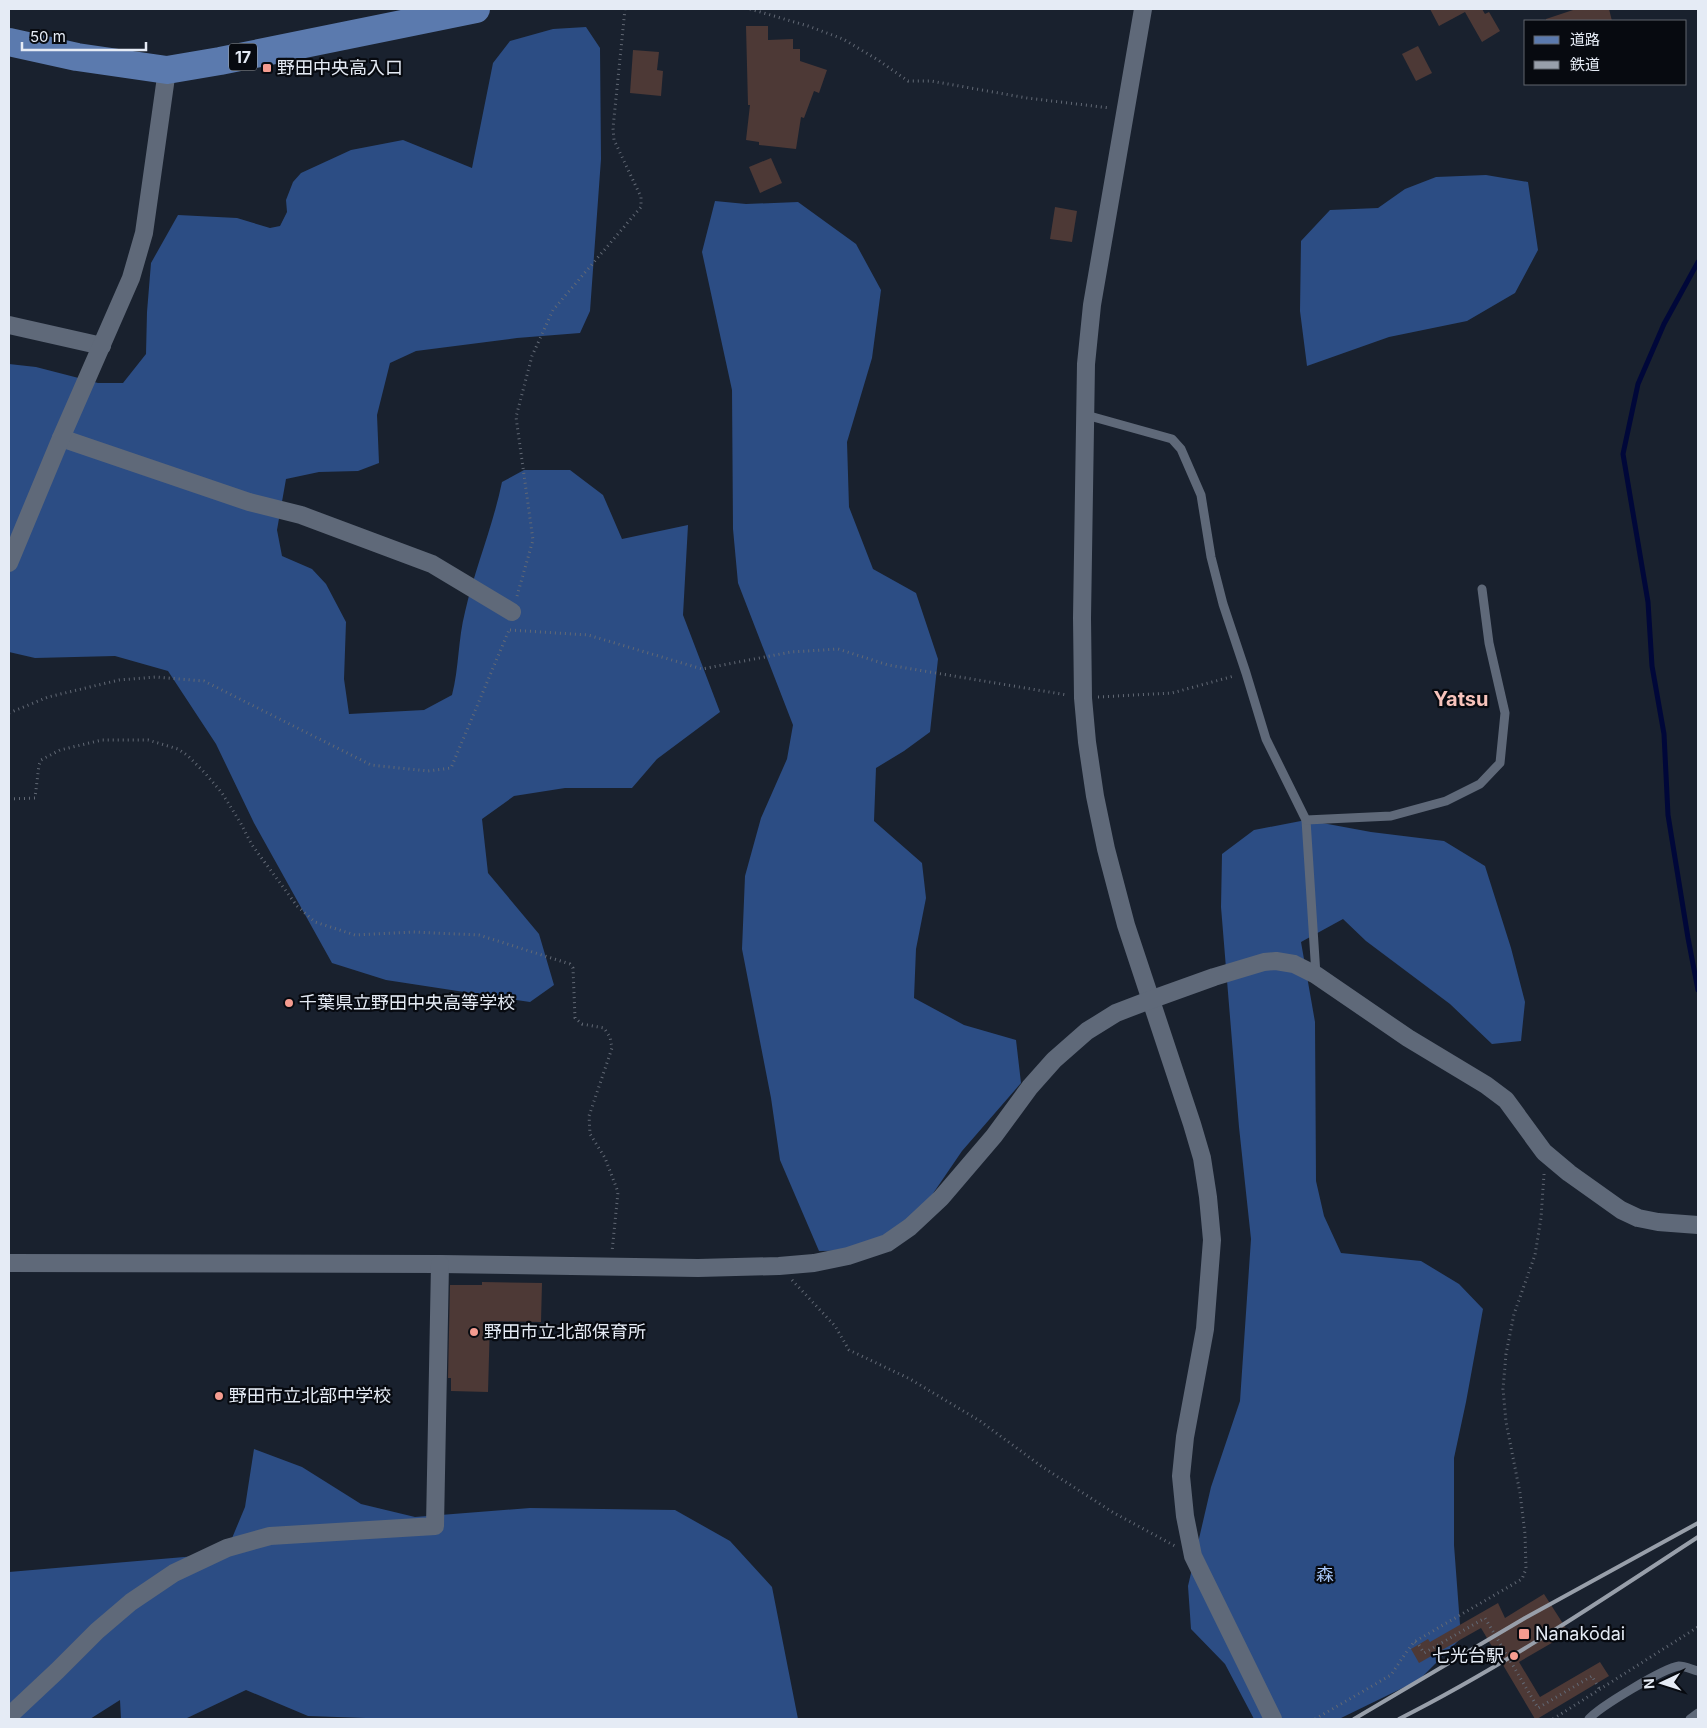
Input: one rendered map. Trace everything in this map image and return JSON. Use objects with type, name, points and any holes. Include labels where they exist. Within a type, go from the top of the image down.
[{"type":"main road","name":"17","points":[[9,42],[77,57],[167,70],[476,9]]},
{"type":"street","points":[[1143,9],[1092,305],[1086,364],[1082,618],[1083,698],[1087,742],[1106,849],[1126,925],[1202,1158],[1208,1197],[1211,1231],[1209,1285],[1205,1329],[1185,1437],[1181,1476],[1185,1516],[1193,1556],[1273,1719]]},
{"type":"street","points":[[9,563],[140,253],[167,70]]},
{"type":"street","points":[[9,325],[102,346]]},
{"type":"street","points":[[61,438],[249,502],[301,515],[432,564],[512,612]]},
{"type":"street","points":[[9,1263],[440,1264],[698,1268],[778,1266],[814,1263],[848,1256],[887,1243],[910,1227],[941,1198],[994,1136],[1030,1087],[1054,1060],[1086,1031],[1116,1013],[1150,1000],[1214,977],[1264,962],[1276,961],[1294,964],[1316,975],[1408,1038],[1486,1085],[1506,1100],[1544,1152],[1621,1210],[1638,1218],[1658,1222],[1698,1225]]},
{"type":"street","points":[[9,1716],[97,1631],[131,1602],[174,1573],[227,1548],[270,1536],[435,1526],[440,1264]]},
{"type":"lane","points":[[1086,415],[1172,439],[1181,449],[1201,496],[1211,557],[1221,595],[1266,739],[1306,820],[1316,975]]},
{"type":"lane","points":[[1306,820],[1391,816],[1446,802],[1480,784],[1500,763],[1505,713],[1489,643],[1482,589]]},
{"type":"lane","points":[[1588,1719],[1600,1709],[1666,1670],[1680,1666],[1698,1671]]},
{"type":"lane","points":[[1690,1719],[1698,1713]]},
{"type":"path","points":[[9,713],[48,697],[120,680],[156,677],[204,681],[371,765],[428,771],[451,768],[508,630],[533,540],[516,417],[532,356],[553,310],[641,207],[641,197],[614,140],[613,128],[625,9]]},
{"type":"path","points":[[750,9],[844,39],[908,80],[931,81],[1027,98],[1125,110]]},
{"type":"path","points":[[508,630],[588,635],[702,669],[791,652],[838,650],[888,665],[1083,698],[1172,693],[1246,673]]},
{"type":"path","points":[[9,799],[35,798],[38,765],[41,760],[60,750],[102,740],[148,740],[178,749],[205,773],[222,793],[252,845],[297,906],[315,922],[355,935],[413,932],[479,935],[570,964],[574,968],[575,1018],[582,1024],[604,1028],[610,1037],[612,1048],[589,1116],[590,1134],[605,1158],[618,1192],[610,1266]]},
{"type":"path","points":[[1315,1719],[1391,1676],[1414,1642],[1513,1586],[1522,1579],[1526,1569],[1520,1493],[1506,1422],[1503,1389],[1506,1354],[1514,1314],[1535,1255],[1544,1186],[1544,1152]]},
{"type":"path","points":[[778,1266],[834,1326],[849,1350],[910,1379],[980,1421],[1041,1466],[1114,1513],[1193,1556]]},
{"type":"path","points":[[1414,1642],[1419,1645],[1424,1653],[1485,1618],[1538,1708],[1592,1676],[1600,1690]]},
{"type":"path","points":[[1553,1719],[1698,1627]]},
{"type":"green space","points":[[586,27],[600,48],[601,159],[590,311],[580,333],[517,338],[416,351],[390,363],[377,415],[379,463],[358,471],[319,472],[286,479],[277,530],[282,556],[312,569],[326,584],[346,622],[344,679],[349,714],[424,710],[452,695],[465,612],[502,482],[524,470],[570,470],[603,495],[622,539],[688,525],[683,615],[720,712],[657,759],[632,788],[565,788],[514,796],[482,819],[488,873],[539,934],[554,985],[530,1002],[386,980],[332,963],[254,823],[216,744],[168,671],[115,656],[35,658],[9,652],[9,364],[36,367],[98,383],[123,383],[146,354],[151,263],[178,215],[237,218],[270,228],[280,226],[287,212],[286,200],[293,182],[301,173],[351,150],[403,140],[472,168],[493,63],[510,41],[553,29]]},
{"type":"green space","points":[[1486,175],[1528,182],[1538,250],[1515,293],[1467,321],[1389,337],[1307,366],[1300,311],[1301,241],[1330,210],[1378,208],[1405,189],[1436,177]]},
{"type":"green space","points":[[715,201],[746,204],[798,202],[856,244],[881,290],[872,358],[847,442],[849,507],[873,569],[916,593],[938,659],[930,732],[876,768],[874,821],[922,863],[926,898],[916,949],[914,998],[964,1025],[1016,1040],[1021,1083],[962,1151],[904,1236],[882,1250],[819,1251],[780,1160],[771,1098],[742,949],[745,876],[761,818],[787,759],[793,725],[738,583],[733,529],[732,390],[702,252]]},
{"type":"green space","name":"森","points":[[1306,820],[1371,832],[1444,841],[1485,866],[1511,948],[1525,1002],[1521,1041],[1492,1044],[1450,1004],[1366,941],[1343,919],[1301,942],[1315,1022],[1316,1181],[1324,1216],[1341,1253],[1421,1261],[1459,1284],[1483,1309],[1454,1458],[1454,1545],[1461,1638],[1419,1680],[1339,1719],[1254,1719],[1225,1664],[1191,1629],[1188,1586],[1211,1487],[1240,1401],[1251,1239],[1239,1127],[1221,907],[1222,854],[1254,830]]},
{"type":"green space","points":[[254,1449],[302,1467],[361,1504],[415,1517],[530,1508],[675,1510],[730,1541],[772,1587],[798,1719],[394,1719],[308,1716],[246,1690],[185,1719],[121,1719],[120,1700],[90,1719],[9,1719],[9,1572],[196,1556],[230,1543],[245,1507]]},
{"type":"building","points":[[1430,9],[1482,9],[1485,14],[1489,12],[1500,31],[1482,42],[1465,12],[1439,26]]},
{"type":"building","points":[[1576,9],[1609,9],[1612,20],[1546,20]]},
{"type":"building","points":[[746,26],[768,26],[768,40],[793,39],[793,49],[800,49],[800,61],[827,70],[819,93],[814,91],[804,118],[801,117],[796,149],[759,145],[759,142],[746,140],[750,105],[748,105]]},
{"type":"building","points":[[1418,46],[1432,73],[1416,81],[1402,54]]},
{"type":"building","points":[[633,50],[659,52],[657,70],[663,71],[661,96],[630,93]]},
{"type":"building","points":[[771,158],[782,183],[760,193],[749,167]]},
{"type":"building","points":[[1055,207],[1077,211],[1072,242],[1050,239]]},
{"type":"building","points":[[482,1282],[542,1283],[541,1322],[490,1321],[488,1392],[451,1391],[451,1378],[448,1378],[450,1285],[482,1285]]},
{"type":"building","name":"七光台駅","points":[[1544,1594],[1569,1633],[1519,1662],[1540,1697],[1600,1662],[1609,1676],[1537,1719],[1535,1719],[1481,1628],[1419,1663],[1411,1649],[1428,1639],[1430,1642],[1498,1603],[1505,1618]]},
{"type":"waterway","points":[[1698,262],[1664,324],[1638,384],[1623,454],[1648,602],[1652,666],[1664,734],[1668,815],[1698,990]]},
{"type":"railway","points":[[1354,1719],[1525,1618],[1698,1523]]},
{"type":"railway","points":[[1399,1719],[1514,1655],[1698,1537]]},
{"type":"place","name":"野田中央高入口","points":[[267,68]]},
{"type":"place","name":"千葉県立野田中央高等学校","points":[[289,1003]]},
{"type":"place","name":"野田市立北部保育所","points":[[474,1332]]},
{"type":"place","name":"野田市立北部中学校","points":[[219,1396]]},
{"type":"place","name":"Nanakōdai","points":[[1524,1634]]},
{"type":"place","name":"七光台駅","points":[[1514,1656]]},
{"type":"district","name":"Yatsu","points":[[1461,699]]}]
